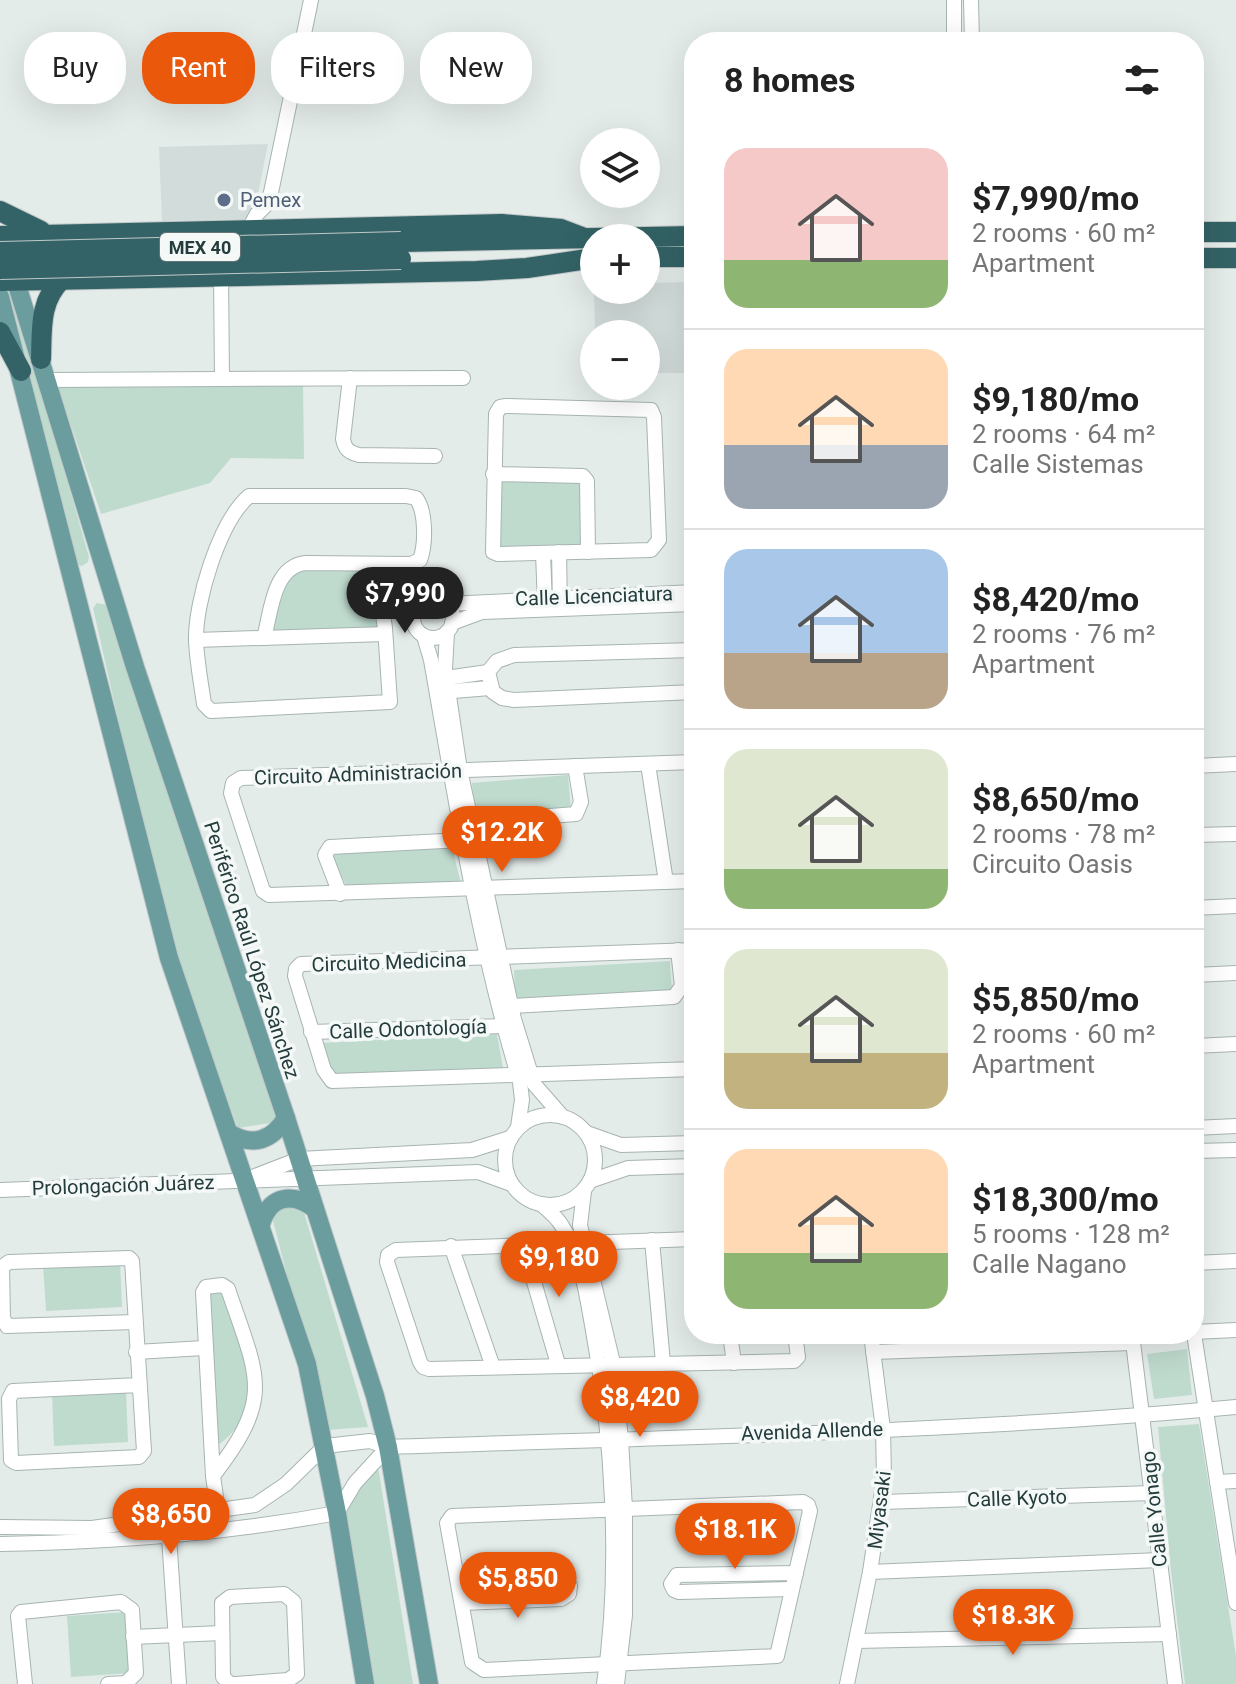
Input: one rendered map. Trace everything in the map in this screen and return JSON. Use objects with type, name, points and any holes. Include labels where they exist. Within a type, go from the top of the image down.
[{"type":"highway","points":[[0,211],[34,229],[52,234]]},
{"type":"highway","points":[[0,237],[530,225],[561,229],[580,236]]},
{"type":"highway","points":[[1204,232],[1236,232]]},
{"type":"highway","points":[[52,234],[46,247],[46,260],[52,272],[62,279]]},
{"type":"highway","name":"MEX 40","points":[[660,236],[684,236]]},
{"type":"highway","name":"MEX 40","points":[[6,277],[580,237]]},
{"type":"highway","name":"MEX 40","points":[[0,252],[401,250],[580,256]]},
{"type":"highway","points":[[660,257],[684,257]]},
{"type":"highway","points":[[1204,258],[1236,258]]},
{"type":"highway","points":[[6,277],[62,279],[477,271],[527,268],[580,259]]},
{"type":"highway","points":[[41,359],[45,303],[62,279]]},
{"type":"highway","points":[[0,332],[21,371]]},
{"type":"main road","name":"Periférico Raúl López Sánchez","points":[[0,237],[6,277],[41,359],[140,682],[375,1396],[388,1447],[429,1684]]},
{"type":"main road","points":[[0,297],[169,958],[307,1364],[325,1446],[365,1684]]},
{"type":"main road","points":[[74,590],[108,578]]},
{"type":"main road","points":[[231,1134],[251,1142],[262,1140],[272,1136],[286,1118]]},
{"type":"main road","points":[[261,1224],[268,1208],[282,1198],[299,1199],[315,1209]]},
{"type":"street","points":[[248,230],[269,202],[311,0]]},
{"type":"street","points":[[954,0],[954,32]]},
{"type":"street","points":[[971,0],[972,32]]},
{"type":"street","points":[[269,202],[284,229]]},
{"type":"street","points":[[221,275],[222,379]]},
{"type":"street","points":[[350,378],[343,439],[350,453],[435,456]]},
{"type":"street","points":[[47,380],[463,378]]},
{"type":"street","points":[[500,407],[651,410],[654,417],[659,540],[651,550],[588,552],[498,554],[492,551],[496,414],[500,407]]},
{"type":"street","points":[[493,474],[583,476],[587,481],[588,552]]},
{"type":"street","points":[[264,638],[281,575],[288,568],[306,563],[376,566],[411,564],[420,560],[422,508],[416,498],[249,496],[220,540],[203,593],[196,640],[204,704],[211,711],[390,702],[376,566]]},
{"type":"street","points":[[552,604],[559,552]]},
{"type":"street","points":[[543,553],[552,604]]},
{"type":"street","name":"Calle Licenciatura","points":[[450,628],[482,612],[684,593]]},
{"type":"street","points":[[441,686],[452,613],[447,604],[433,598],[426,599],[414,609],[412,619],[441,686],[455,770],[462,840],[479,889]]},
{"type":"street","name":"Calle Licenciatura","points":[[447,604],[497,600],[552,604],[684,604]]},
{"type":"street","points":[[382,609],[414,609]]},
{"type":"street","points":[[196,640],[385,631],[419,632],[432,638],[450,628]]},
{"type":"street","points":[[441,686],[488,672],[497,661],[514,655],[684,650]]},
{"type":"street","points":[[488,672],[490,688],[497,695],[514,700],[684,692]]},
{"type":"street","points":[[441,686],[490,688]]},
{"type":"street","name":"Circuito Administración","points":[[684,762],[241,778],[233,783],[231,793],[263,891],[275,896],[684,881]]},
{"type":"street","points":[[648,764],[666,882]]},
{"type":"street","points":[[1204,766],[1236,764]]},
{"type":"street","points":[[471,822],[576,814],[581,802],[575,766]]},
{"type":"street","points":[[455,770],[471,822],[479,889],[504,1026],[524,1074],[562,1116],[576,1122],[587,1133],[595,1153],[595,1164],[580,1213],[577,1243],[581,1270],[606,1364],[614,1439],[618,1510],[612,1617],[617,1684]]},
{"type":"street","points":[[1204,835],[1236,834]]},
{"type":"street","points":[[340,894],[325,855],[330,847],[462,840]]},
{"type":"street","points":[[1204,908],[1236,906]]},
{"type":"street","points":[[512,1006],[674,997],[682,986],[678,950]]},
{"type":"street","name":"Circuito Medicina","points":[[684,950],[301,964],[295,976],[324,1070],[332,1081],[684,1069]]},
{"type":"street","points":[[494,959],[512,1006],[524,1074],[522,1100],[504,1161],[511,1184],[527,1199],[541,1204],[560,1204],[587,1186],[628,1168],[684,1166]]},
{"type":"street","points":[[1204,975],[1236,973]]},
{"type":"street","name":"Calle Odontología","points":[[311,1032],[504,1026]]},
{"type":"street","points":[[1204,1046],[1236,1044]]},
{"type":"street","points":[[246,1179],[299,1159],[472,1150],[514,1133],[538,1116],[562,1116]]},
{"type":"street","points":[[1204,1128],[1236,1126]]},
{"type":"street","points":[[587,1133],[621,1145],[684,1143]]},
{"type":"street","points":[[1204,1151],[1236,1150]]},
{"type":"street","name":"Prolongación Juárez","points":[[0,1190],[478,1172],[511,1184]]},
{"type":"street","points":[[541,1204],[577,1243]]},
{"type":"street","points":[[684,1239],[451,1246],[396,1250],[387,1259],[420,1362],[429,1369],[797,1360],[796,1344]]},
{"type":"street","points":[[652,1240],[663,1363]]},
{"type":"street","points":[[523,1244],[558,1364]]},
{"type":"street","points":[[451,1246],[493,1367]]},
{"type":"street","points":[[135,1322],[7,1326],[3,1318],[2,1267],[9,1262],[129,1258],[132,1261],[143,1455],[16,1463],[11,1460],[9,1399],[13,1391],[139,1385]]},
{"type":"street","points":[[1204,1263],[1236,1261]]},
{"type":"street","points":[[213,1476],[246,1428],[257,1395],[257,1380],[251,1358],[228,1289],[222,1285],[204,1288],[204,1348],[213,1476],[218,1511]]},
{"type":"street","points":[[1204,1332],[1236,1330]]},
{"type":"street","points":[[731,1344],[734,1363]]},
{"type":"street","name":"Miyasaki","points":[[847,1684],[882,1502],[883,1429],[872,1344]]},
{"type":"street","points":[[873,1352],[1033,1344]]},
{"type":"street","name":"Calle Yonago","points":[[1134,1344],[1175,1684]]},
{"type":"street","points":[[1196,1344],[1217,1482],[1232,1551],[1236,1603]]},
{"type":"street","points":[[136,1352],[204,1348]]},
{"type":"street","name":"Avenida Allende","points":[[325,1446],[370,1441],[388,1447],[883,1429],[1144,1416],[1236,1407]]},
{"type":"street","points":[[0,1544],[92,1535],[255,1505],[286,1484],[325,1446]]},
{"type":"street","points":[[0,1527],[92,1535],[169,1537],[337,1513],[355,1483],[388,1447]]},
{"type":"street","points":[[1217,1482],[1236,1481]]},
{"type":"street","name":"Calle Kyoto","points":[[882,1502],[1152,1493]]},
{"type":"street","points":[[803,1502],[810,1511],[796,1573],[777,1656],[484,1670],[472,1662],[447,1523],[452,1516],[803,1502]]},
{"type":"street","points":[[255,1505],[260,1526]]},
{"type":"street","points":[[169,1537],[179,1684]]},
{"type":"street","points":[[870,1572],[1160,1560]]},
{"type":"street","points":[[792,1589],[679,1592],[671,1584],[677,1575],[796,1573]]},
{"type":"street","points":[[458,1582],[568,1582],[569,1594],[561,1599],[462,1603]]},
{"type":"street","points":[[284,1594],[294,1602],[297,1674],[288,1680],[232,1684],[223,1677],[222,1603],[230,1597],[284,1594]]},
{"type":"street","points":[[25,1684],[18,1616],[21,1612],[121,1602],[132,1610],[136,1673],[126,1683],[108,1684]]},
{"type":"street","points":[[133,1637],[221,1633]]},
{"type":"street","points":[[856,1641],[1169,1634]]},
{"type":"street","points":[[604,1684],[614,1665]]},
{"type":"shaded area","points":[[268,144],[257,199],[247,219],[162,221],[159,147]]},
{"type":"shaded area","points":[[684,282],[684,373],[660,373],[660,320],[595,320],[594,304],[660,304],[660,283]]},
{"type":"green space","points":[[6,295],[15,297],[89,557],[82,566],[75,564]]},
{"type":"green space","points":[[57,384],[303,384],[304,459],[231,458],[210,483],[101,514]]},
{"type":"green space","points":[[497,479],[583,479],[584,548],[497,549]]},
{"type":"green space","points":[[299,569],[374,571],[382,630],[271,634],[287,577]]},
{"type":"green space","points":[[97,603],[107,605],[277,1122],[238,1128],[194,1015],[152,870],[93,608]]},
{"type":"green space","points":[[568,775],[571,810],[475,818],[472,783]]},
{"type":"green space","points":[[452,847],[461,884],[348,889],[331,854]]},
{"type":"green space","points":[[670,961],[672,993],[515,1002],[514,970]]},
{"type":"green space","points":[[497,1034],[503,1068],[335,1077],[320,1043]]},
{"type":"green space","points":[[278,1207],[303,1209],[368,1427],[327,1430],[272,1217]]},
{"type":"green space","points":[[120,1261],[122,1307],[46,1311],[43,1265]]},
{"type":"green space","points":[[224,1292],[244,1353],[249,1393],[245,1412],[235,1429],[218,1445],[210,1293]]},
{"type":"green space","points":[[1187,1349],[1192,1395],[1154,1399],[1147,1354]]},
{"type":"green space","points":[[126,1390],[128,1442],[54,1446],[52,1394]]},
{"type":"green space","points":[[1199,1424],[1236,1656],[1236,1684],[1185,1684],[1158,1427]]},
{"type":"green space","points":[[377,1460],[413,1684],[370,1684],[341,1515]]},
{"type":"green space","points":[[126,1612],[130,1673],[71,1677],[67,1616]]},
{"type":"place","name":"Pemex","points":[[224,200]]}]
